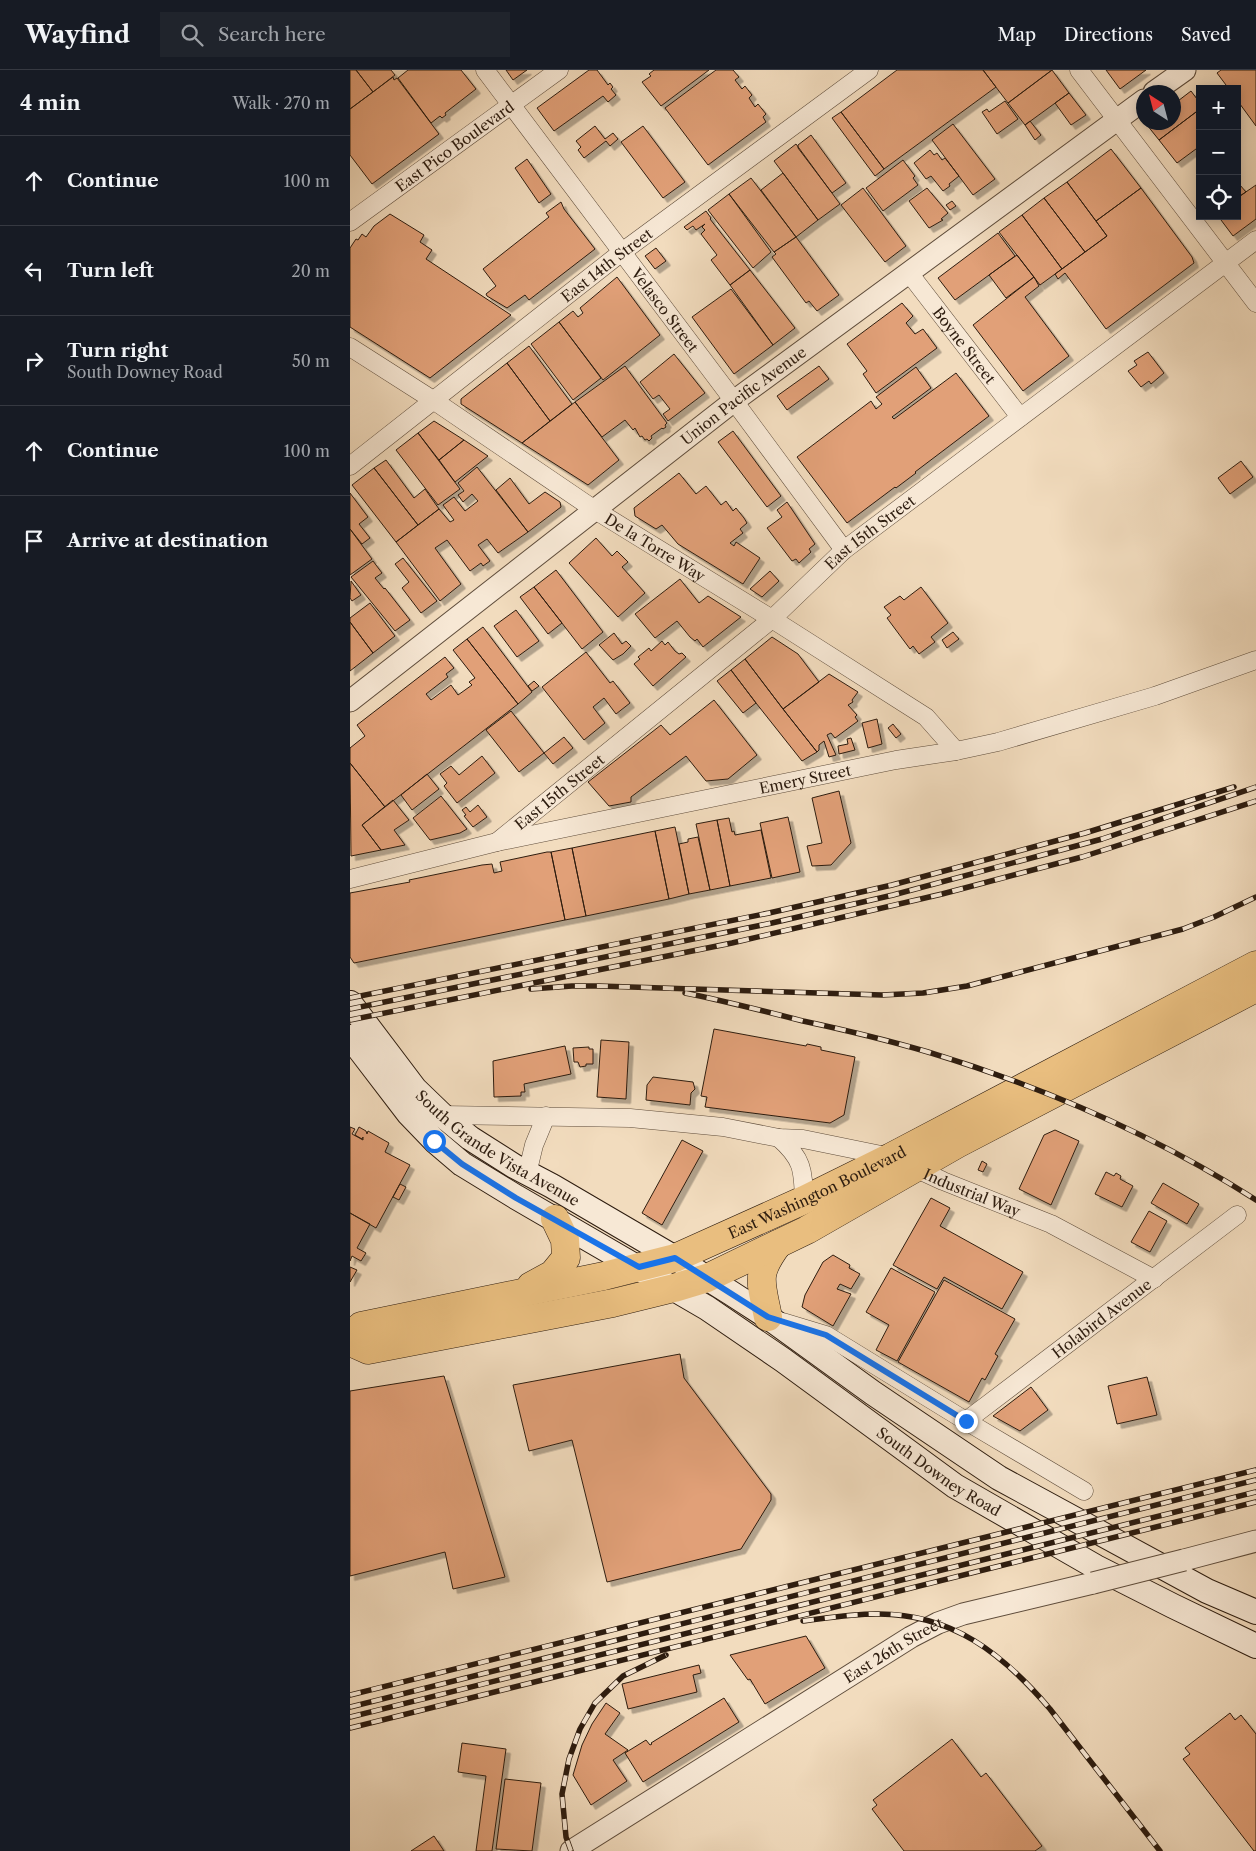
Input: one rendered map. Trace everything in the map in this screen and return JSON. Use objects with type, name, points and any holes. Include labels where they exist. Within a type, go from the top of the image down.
[{"type":"main road","name":"East Washington Boulevard","points":[[350,1342],[368,1350],[603,1305],[707,1278],[778,1244],[861,1200],[903,1162],[1256,966]]},
{"type":"main road","name":"East Washington Boulevard","points":[[350,1338],[361,1326],[604,1276],[675,1258],[804,1200],[903,1162],[957,1144],[1256,988]]},
{"type":"main road","name":"South Grande Vista Avenue","points":[[350,1003],[415,1089],[470,1138],[527,1174],[552,1186],[675,1258]]},
{"type":"main road","name":"South Grande Vista Avenue","points":[[350,1038],[409,1114],[462,1164],[516,1198],[639,1267]]},
{"type":"main road","points":[[519,1293],[553,1274],[566,1258],[564,1240],[556,1219]]},
{"type":"main road","points":[[768,1317],[761,1276],[766,1260],[778,1244]]},
{"type":"main road","name":"South Downey Road","points":[[675,1258],[768,1317],[873,1393],[999,1478],[1207,1591],[1256,1612]]},
{"type":"main road","name":"South Downey Road","points":[[639,1267],[708,1308],[783,1360],[955,1486],[1096,1567],[1181,1611],[1256,1646]]},
{"type":"street","name":"Velasco Street","points":[[485,70],[844,550]]},
{"type":"street","name":"East Pico Boulevard","points":[[350,222],[559,70]]},
{"type":"street","name":"East 14th Street","points":[[350,466],[622,252],[869,70]]},
{"type":"street","points":[[1079,70],[1256,303]]},
{"type":"street","points":[[1164,85],[1185,70]]},
{"type":"street","name":"Union Pacific Avenue","points":[[350,701],[734,401],[1136,106]]},
{"type":"street","name":"East 15th Street","points":[[497,842],[772,619],[844,550],[1256,240]]},
{"type":"street","name":"Boyne Street","points":[[909,273],[1020,418]]},
{"type":"street","name":"De la Torre Way","points":[[350,347],[433,400],[595,510],[926,717],[956,751]]},
{"type":"street","name":"Emery Street","points":[[350,879],[497,842],[896,760],[956,751],[998,742],[1155,696],[1256,660]]},
{"type":"street","points":[[424,1130],[442,1115]]},
{"type":"street","name":"Industrial Way","points":[[442,1115],[630,1118],[723,1127],[780,1138],[803,1139],[903,1162],[990,1201],[1051,1224],[1154,1279]]},
{"type":"street","points":[[527,1174],[534,1145],[546,1116]]},
{"type":"street","points":[[780,1138],[798,1159],[803,1172],[804,1200]]},
{"type":"street","name":"Holabird Avenue","points":[[966,1421],[1237,1215]]},
{"type":"street","points":[[768,1317],[826,1335],[1084,1491]]},
{"type":"street","name":"East 26th Street","points":[[571,1851],[911,1637],[938,1623],[963,1614],[1256,1541]]},
{"type":"building","points":[[350,70],[356,70],[373,92],[350,109]]},
{"type":"building","points":[[356,70],[391,70],[395,75],[373,92]]},
{"type":"building","points":[[408,70],[461,70],[476,89],[445,113],[446,115],[442,118],[440,116],[431,123],[398,78]]},
{"type":"building","points":[[506,70],[527,70],[513,80]]},
{"type":"building","points":[[589,70],[597,70],[608,85],[610,83],[613,87],[611,89],[616,95],[608,102],[603,96],[554,131],[537,108]]},
{"type":"building","points":[[654,70],[709,70],[661,106],[642,82],[651,76],[649,74]]},
{"type":"building","points":[[716,70],[733,70],[739,77],[735,80],[742,89],[745,86],[752,95],[749,98],[755,107],[758,104],[766,114],[763,117],[766,122],[708,165],[665,108]]},
{"type":"building","points":[[897,70],[983,70],[996,87],[884,169],[841,112]]},
{"type":"building","points":[[983,70],[1052,70],[1008,103]]},
{"type":"building","points":[[1052,70],[1069,93],[1025,125],[1008,103]]},
{"type":"building","points":[[1106,70],[1146,70],[1120,89]]},
{"type":"building","points":[[1221,70],[1256,70],[1256,126],[1241,105],[1241,85],[1226,85],[1217,73]]},
{"type":"building","points":[[393,77],[394,80],[397,78],[439,134],[372,184],[350,155],[350,109]]},
{"type":"building","points":[[1191,91],[1196,98],[1196,112],[1181,123],[1181,99]]},
{"type":"building","points":[[1069,93],[1086,115],[1071,125],[1055,103]]},
{"type":"building","points":[[1005,101],[1018,119],[997,134],[982,112],[987,109],[989,112]]},
{"type":"building","points":[[841,112],[884,169],[875,176],[832,118]]},
{"type":"building","points":[[1196,112],[1196,149],[1177,163],[1159,140],[1172,130],[1181,130],[1181,123]]},
{"type":"building","points":[[1030,121],[1041,135],[1035,140],[1025,125]]},
{"type":"building","points":[[953,124],[995,179],[973,195],[932,140]]},
{"type":"building","points":[[595,126],[605,139],[613,133],[618,139],[610,146],[606,141],[584,158],[578,150],[581,147],[576,141]]},
{"type":"building","points":[[643,126],[685,182],[663,198],[621,142]]},
{"type":"building","points":[[1151,130],[1172,130],[1159,140]]},
{"type":"building","points":[[811,135],[846,183],[832,193],[798,148],[798,145]]},
{"type":"building","points":[[796,144],[840,204],[818,220],[774,161]]},
{"type":"building","points":[[1111,149],[1141,188],[1096,221],[1067,182]]},
{"type":"building","points":[[930,150],[934,155],[937,153],[942,160],[945,158],[959,176],[943,191],[931,176],[926,179],[914,163]]},
{"type":"building","points":[[527,159],[551,194],[539,203],[515,168]]},
{"type":"building","points":[[903,160],[915,176],[913,178],[918,185],[883,211],[866,188]]},
{"type":"building","points":[[783,173],[818,220],[796,237],[761,190]]},
{"type":"building","points":[[751,178],[796,237],[774,252],[729,194]]},
{"type":"building","points":[[1067,182],[1107,236],[1085,252],[1044,198]]},
{"type":"building","points":[[1256,185],[1256,219],[1233,236],[1221,220],[1241,220],[1241,195]]},
{"type":"building","points":[[1241,186],[1246,192],[1241,195]]},
{"type":"building","points":[[863,188],[906,246],[885,262],[841,205]]},
{"type":"building","points":[[927,188],[948,213],[941,219],[943,220],[929,228],[909,201]]},
{"type":"building","points":[[1141,188],[1192,257],[1194,263],[1106,329],[1065,273],[1058,279],[1055,274],[1107,236],[1096,221]]},
{"type":"building","points":[[729,194],[771,252],[753,268],[708,210]]},
{"type":"building","points":[[1044,198],[1085,252],[1062,269],[1022,215]]},
{"type":"building","points":[[952,201],[956,206],[950,210],[946,205]]},
{"type":"building","points":[[561,202],[564,209],[595,249],[529,300],[525,295],[507,308],[487,296],[486,294],[496,286],[483,269],[549,217],[546,213]]},
{"type":"building","points":[[706,211],[710,219],[750,270],[730,285],[711,260],[717,255],[701,234],[705,230],[702,227],[705,224],[696,230],[693,226],[687,230],[684,227]]},
{"type":"building","points":[[390,214],[424,235],[420,242],[432,250],[426,259],[511,315],[430,378],[350,327],[350,248],[356,239],[358,240],[362,234],[366,237],[374,226]]},
{"type":"building","points":[[1022,215],[1062,269],[1040,285],[999,232]]},
{"type":"building","points":[[998,233],[1015,256],[955,300],[938,278]]},
{"type":"building","points":[[796,237],[839,295],[817,311],[809,301],[806,303],[772,257],[776,254],[774,252]]},
{"type":"building","points":[[656,248],[666,261],[655,269],[645,256]]},
{"type":"building","points":[[1017,255],[1034,277],[1006,298],[989,275]]},
{"type":"building","points":[[750,270],[795,328],[773,345],[730,285]]},
{"type":"building","points":[[617,277],[660,335],[603,380],[559,322],[573,311],[578,317],[583,313],[580,308]]},
{"type":"building","points":[[1034,277],[1039,286],[1025,297],[1069,356],[1023,391],[973,325]]},
{"type":"building","points":[[731,289],[773,345],[734,374],[692,317]]},
{"type":"building","points":[[902,303],[913,316],[906,323],[915,334],[923,329],[937,348],[876,393],[863,374],[867,371],[847,344]]},
{"type":"building","points":[[559,322],[601,378],[573,400],[531,344]]},
{"type":"building","points":[[529,346],[572,404],[550,421],[507,363]]},
{"type":"building","points":[[1148,352],[1164,373],[1151,384],[1149,381],[1141,387],[1128,371],[1137,365],[1134,361]]},
{"type":"building","points":[[674,354],[705,393],[668,421],[663,414],[670,409],[659,395],[653,399],[640,382]]},
{"type":"building","points":[[507,363],[550,421],[522,443],[461,404],[461,399]]},
{"type":"building","points":[[625,366],[667,423],[666,427],[651,436],[652,438],[649,441],[645,440],[642,436],[640,437],[635,428],[633,430],[625,420],[602,437],[575,402]]},
{"type":"building","points":[[819,366],[829,379],[787,410],[777,396]]},
{"type":"building","points":[[916,367],[931,388],[892,417],[894,419],[956,373],[989,416],[916,473],[847,523],[797,457],[871,401],[876,409],[882,404],[876,397]]},
{"type":"building","points":[[575,402],[619,460],[588,485],[522,443]]},
{"type":"building","points":[[434,421],[464,440],[439,460],[418,433]]},
{"type":"building","points":[[733,431],[781,496],[767,507],[718,442]]},
{"type":"building","points":[[418,433],[460,489],[438,505],[396,450]]},
{"type":"building","points":[[464,440],[488,456],[455,482],[439,460]]},
{"type":"building","points":[[386,460],[414,498],[425,489],[439,509],[418,525],[374,468]]},
{"type":"building","points":[[1241,461],[1253,477],[1230,494],[1218,478]]},
{"type":"building","points":[[477,467],[528,532],[498,553],[487,539],[478,545],[490,561],[483,566],[481,563],[470,571],[447,540],[435,548],[461,584],[440,601],[396,542],[439,509],[450,522],[454,520],[443,505],[454,497],[465,511],[478,501],[472,494],[463,502],[458,495],[464,491],[458,483]]},
{"type":"building","points":[[374,468],[418,525],[396,542],[352,485]]},
{"type":"building","points":[[679,473],[696,494],[706,486],[721,505],[726,501],[733,511],[736,508],[747,523],[740,529],[743,533],[730,543],[734,546],[736,542],[760,558],[743,584],[678,544],[662,525],[656,529],[635,516],[634,508]]},
{"type":"building","points":[[510,478],[529,504],[545,492],[560,502],[561,507],[528,532],[496,490]]},
{"type":"building","points":[[350,493],[368,517],[359,524],[370,538],[362,544],[350,529]]},
{"type":"building","points":[[787,502],[815,544],[809,549],[811,552],[799,563],[796,559],[792,561],[767,528],[782,517],[777,510]]},
{"type":"building","points":[[350,529],[372,559],[350,575]]},
{"type":"building","points":[[596,538],[612,556],[617,551],[628,562],[622,567],[645,593],[618,617],[569,563]]},
{"type":"building","points":[[403,558],[437,601],[421,613],[402,588],[409,582],[395,564]]},
{"type":"building","points":[[373,561],[382,573],[375,578],[410,620],[395,631],[351,577]]},
{"type":"building","points":[[556,570],[603,632],[582,649],[534,587]]},
{"type":"building","points":[[770,571],[779,581],[762,597],[750,589]]},
{"type":"building","points":[[680,579],[699,603],[708,596],[741,617],[703,647],[697,639],[695,641],[690,637],[677,621],[655,638],[635,614]]},
{"type":"building","points":[[351,581],[361,595],[352,601],[350,598]]},
{"type":"building","points":[[534,587],[562,623],[548,634],[520,597]]},
{"type":"building","points":[[921,587],[948,623],[931,637],[935,642],[919,654],[913,646],[910,649],[887,618],[891,615],[884,607],[900,596],[904,600]]},
{"type":"building","points":[[370,603],[395,636],[373,653],[350,622],[350,618]]},
{"type":"building","points":[[516,610],[539,641],[517,657],[494,626]]},
{"type":"building","points":[[350,622],[373,653],[350,671]]},
{"type":"building","points":[[483,627],[532,692],[518,704],[467,639]]},
{"type":"building","points":[[953,632],[959,639],[947,648],[942,640]]},
{"type":"building","points":[[614,633],[622,644],[626,641],[631,646],[613,660],[599,645]]},
{"type":"building","points":[[772,637],[798,654],[819,682],[783,709],[745,659]]},
{"type":"building","points":[[467,639],[518,704],[385,807],[350,763],[350,748],[365,736],[357,725],[445,657],[454,668],[446,674],[448,677],[426,694],[431,700],[451,685],[458,695],[472,685],[469,682],[475,678],[453,650]]},
{"type":"building","points":[[662,641],[665,645],[668,642],[675,651],[679,654],[682,653],[686,657],[653,686],[634,664],[640,659],[638,657],[649,648],[651,651]]},
{"type":"building","points":[[586,652],[610,683],[613,681],[630,703],[616,714],[604,698],[593,707],[605,723],[584,740],[542,687]]},
{"type":"building","points":[[745,659],[817,752],[802,761],[756,703],[731,670]]},
{"type":"building","points":[[731,670],[756,703],[743,713],[717,681]]},
{"type":"building","points":[[829,674],[858,692],[852,700],[853,702],[848,705],[857,715],[855,717],[858,721],[835,738],[831,733],[827,735],[836,755],[829,757],[824,741],[819,745],[817,752],[783,709]]},
{"type":"building","points":[[534,681],[539,686],[532,691],[528,686]]},
{"type":"building","points":[[714,700],[757,755],[728,779],[706,781],[686,756],[631,797],[631,802],[609,806],[588,782],[661,725],[670,735]]},
{"type":"building","points":[[511,711],[544,753],[519,772],[486,730]]},
{"type":"building","points":[[877,719],[882,744],[868,748],[862,723]]},
{"type":"building","points":[[893,724],[901,734],[896,738],[888,728]]},
{"type":"building","points":[[564,737],[573,748],[553,764],[544,753]]},
{"type":"building","points":[[851,738],[855,750],[839,754],[838,746],[848,744],[847,739]]},
{"type":"building","points":[[482,756],[495,773],[457,803],[444,786],[447,783],[440,774],[451,766],[459,775]]},
{"type":"building","points":[[350,763],[385,807],[362,825],[381,850],[351,856]]},
{"type":"building","points":[[427,774],[439,789],[412,810],[401,795]]},
{"type":"building","points":[[839,791],[851,843],[831,865],[812,866],[807,846],[822,843],[812,798]]},
{"type":"building","points":[[441,796],[467,829],[460,833],[430,840],[413,818]]},
{"type":"building","points":[[393,800],[409,820],[394,830],[405,845],[381,850],[362,825]]},
{"type":"building","points":[[478,805],[487,817],[473,827],[464,816],[466,815],[462,810],[466,807],[470,812]]},
{"type":"building","points":[[788,817],[800,872],[772,878],[760,823]]},
{"type":"building","points":[[729,818],[732,832],[734,831],[735,835],[761,830],[771,878],[730,886],[717,820]]},
{"type":"building","points":[[717,820],[730,886],[710,890],[696,824]]},
{"type":"building","points":[[675,827],[689,894],[669,899],[655,831]]},
{"type":"building","points":[[655,831],[669,899],[586,916],[572,848]]},
{"type":"building","points":[[698,837],[710,890],[689,894],[679,844],[688,842],[688,839]]},
{"type":"building","points":[[572,848],[586,916],[565,920],[551,852]]},
{"type":"building","points":[[551,852],[565,920],[354,963],[350,957],[350,893],[410,882],[409,880],[482,865],[492,864],[494,873],[502,871],[500,862]]},
{"type":"building","points":[[714,1029],[806,1046],[807,1044],[821,1047],[821,1050],[855,1057],[844,1115],[830,1123],[705,1107],[707,1097],[701,1096]]},
{"type":"building","points":[[601,1040],[629,1042],[626,1099],[597,1097]]},
{"type":"building","points":[[565,1046],[571,1074],[524,1084],[525,1092],[521,1092],[521,1096],[494,1097],[493,1061]]},
{"type":"building","points":[[589,1047],[589,1049],[593,1049],[593,1064],[586,1064],[586,1066],[580,1067],[578,1062],[574,1062],[573,1048]]},
{"type":"building","points":[[653,1077],[693,1082],[695,1089],[691,1093],[690,1105],[646,1100],[647,1085]]},
{"type":"building","points":[[350,1127],[355,1129],[352,1134],[363,1140],[363,1137],[362,1139],[355,1135],[359,1127],[366,1131],[367,1134],[368,1131],[389,1143],[385,1152],[410,1165],[376,1228],[350,1213]]},
{"type":"building","points":[[1055,1130],[1079,1141],[1051,1205],[1019,1189],[1044,1135]]},
{"type":"building","points":[[682,1140],[703,1151],[662,1225],[642,1213]]},
{"type":"building","points":[[982,1161],[987,1164],[983,1172],[978,1170]]},
{"type":"building","points":[[1106,1172],[1114,1176],[1116,1173],[1121,1176],[1120,1179],[1133,1186],[1122,1207],[1095,1194]]},
{"type":"building","points":[[1163,1183],[1199,1204],[1187,1224],[1151,1203]]},
{"type":"building","points":[[400,1184],[406,1187],[399,1200],[393,1197]]},
{"type":"building","points":[[931,1198],[950,1208],[940,1226],[1023,1272],[1002,1309],[944,1277],[937,1289],[893,1265]]},
{"type":"building","points":[[1149,1211],[1167,1221],[1150,1252],[1131,1242]]},
{"type":"building","points":[[350,1213],[370,1224],[357,1248],[366,1253],[361,1261],[352,1256],[350,1261]]},
{"type":"building","points":[[833,1255],[850,1265],[849,1268],[860,1274],[851,1289],[840,1284],[837,1289],[851,1294],[833,1326],[802,1307],[805,1295],[823,1262]]},
{"type":"building","points":[[350,1267],[357,1270],[350,1282]]},
{"type":"building","points":[[891,1268],[935,1292],[897,1361],[876,1350],[889,1325],[866,1312]]},
{"type":"building","points":[[944,1280],[1015,1319],[995,1354],[998,1356],[985,1380],[982,1378],[969,1402],[898,1362]]},
{"type":"building","points":[[680,1354],[684,1378],[771,1494],[771,1500],[741,1549],[607,1582],[572,1440],[529,1451],[513,1385]]},
{"type":"building","points":[[444,1376],[505,1577],[453,1589],[445,1552],[350,1576],[350,1391]]},
{"type":"building","points":[[1147,1377],[1157,1415],[1117,1424],[1108,1386]]},
{"type":"building","points":[[1031,1387],[1048,1410],[1020,1431],[993,1416]]},
{"type":"building","points":[[806,1636],[825,1668],[765,1704],[750,1679],[748,1680],[730,1655]]},
{"type":"building","points":[[699,1665],[701,1673],[693,1675],[697,1692],[628,1709],[622,1684]]},
{"type":"building","points":[[724,1698],[739,1722],[643,1782],[625,1753],[646,1740],[650,1745],[652,1744]]},
{"type":"building","points":[[606,1703],[620,1713],[605,1734],[628,1750],[613,1760],[627,1781],[591,1805],[573,1775],[582,1745],[592,1724]]},
{"type":"building","points":[[1230,1713],[1235,1720],[1241,1715],[1256,1734],[1256,1851],[1254,1851],[1183,1759],[1190,1754],[1185,1748]]},
{"type":"building","points":[[952,1739],[981,1777],[986,1773],[1042,1846],[1035,1851],[904,1851],[872,1809],[877,1805],[873,1800]]},
{"type":"building","points":[[462,1743],[506,1749],[492,1851],[476,1851],[486,1776],[458,1772]]},
{"type":"building","points":[[505,1779],[541,1783],[532,1851],[496,1849]]},
{"type":"building","points":[[434,1836],[444,1851],[411,1851]]},
{"type":"railway","points":[[350,998],[769,913],[892,885],[1085,833],[1234,787]]},
{"type":"railway","points":[[350,1009],[772,923],[893,895],[1102,839],[1256,787]]},
{"type":"railway","points":[[350,1020],[732,943],[942,894],[1082,857],[1256,801]]},
{"type":"railway","points":[[531,989],[599,986],[882,995],[923,993],[967,986],[1183,929],[1256,897]]},
{"type":"railway","points":[[685,993],[897,1043],[1014,1081],[1056,1097],[1138,1134],[1218,1176],[1256,1200]]},
{"type":"railway","points":[[350,1695],[1256,1470]]},
{"type":"railway","points":[[350,1707],[1256,1480]]},
{"type":"railway","points":[[350,1717],[1256,1492]]},
{"type":"railway","points":[[350,1728],[1256,1502]]},
{"type":"railway","points":[[803,1621],[876,1614],[903,1616],[929,1621],[952,1629],[974,1640],[1014,1671],[1050,1709],[1160,1851]]},
{"type":"railway","points":[[571,1851],[566,1837],[562,1794],[569,1759],[580,1729],[595,1703],[623,1676],[666,1655]]},
{"type":"route","points":[[434,1141],[462,1164],[516,1198],[639,1267],[675,1258],[768,1317],[826,1335],[966,1421]]}]
